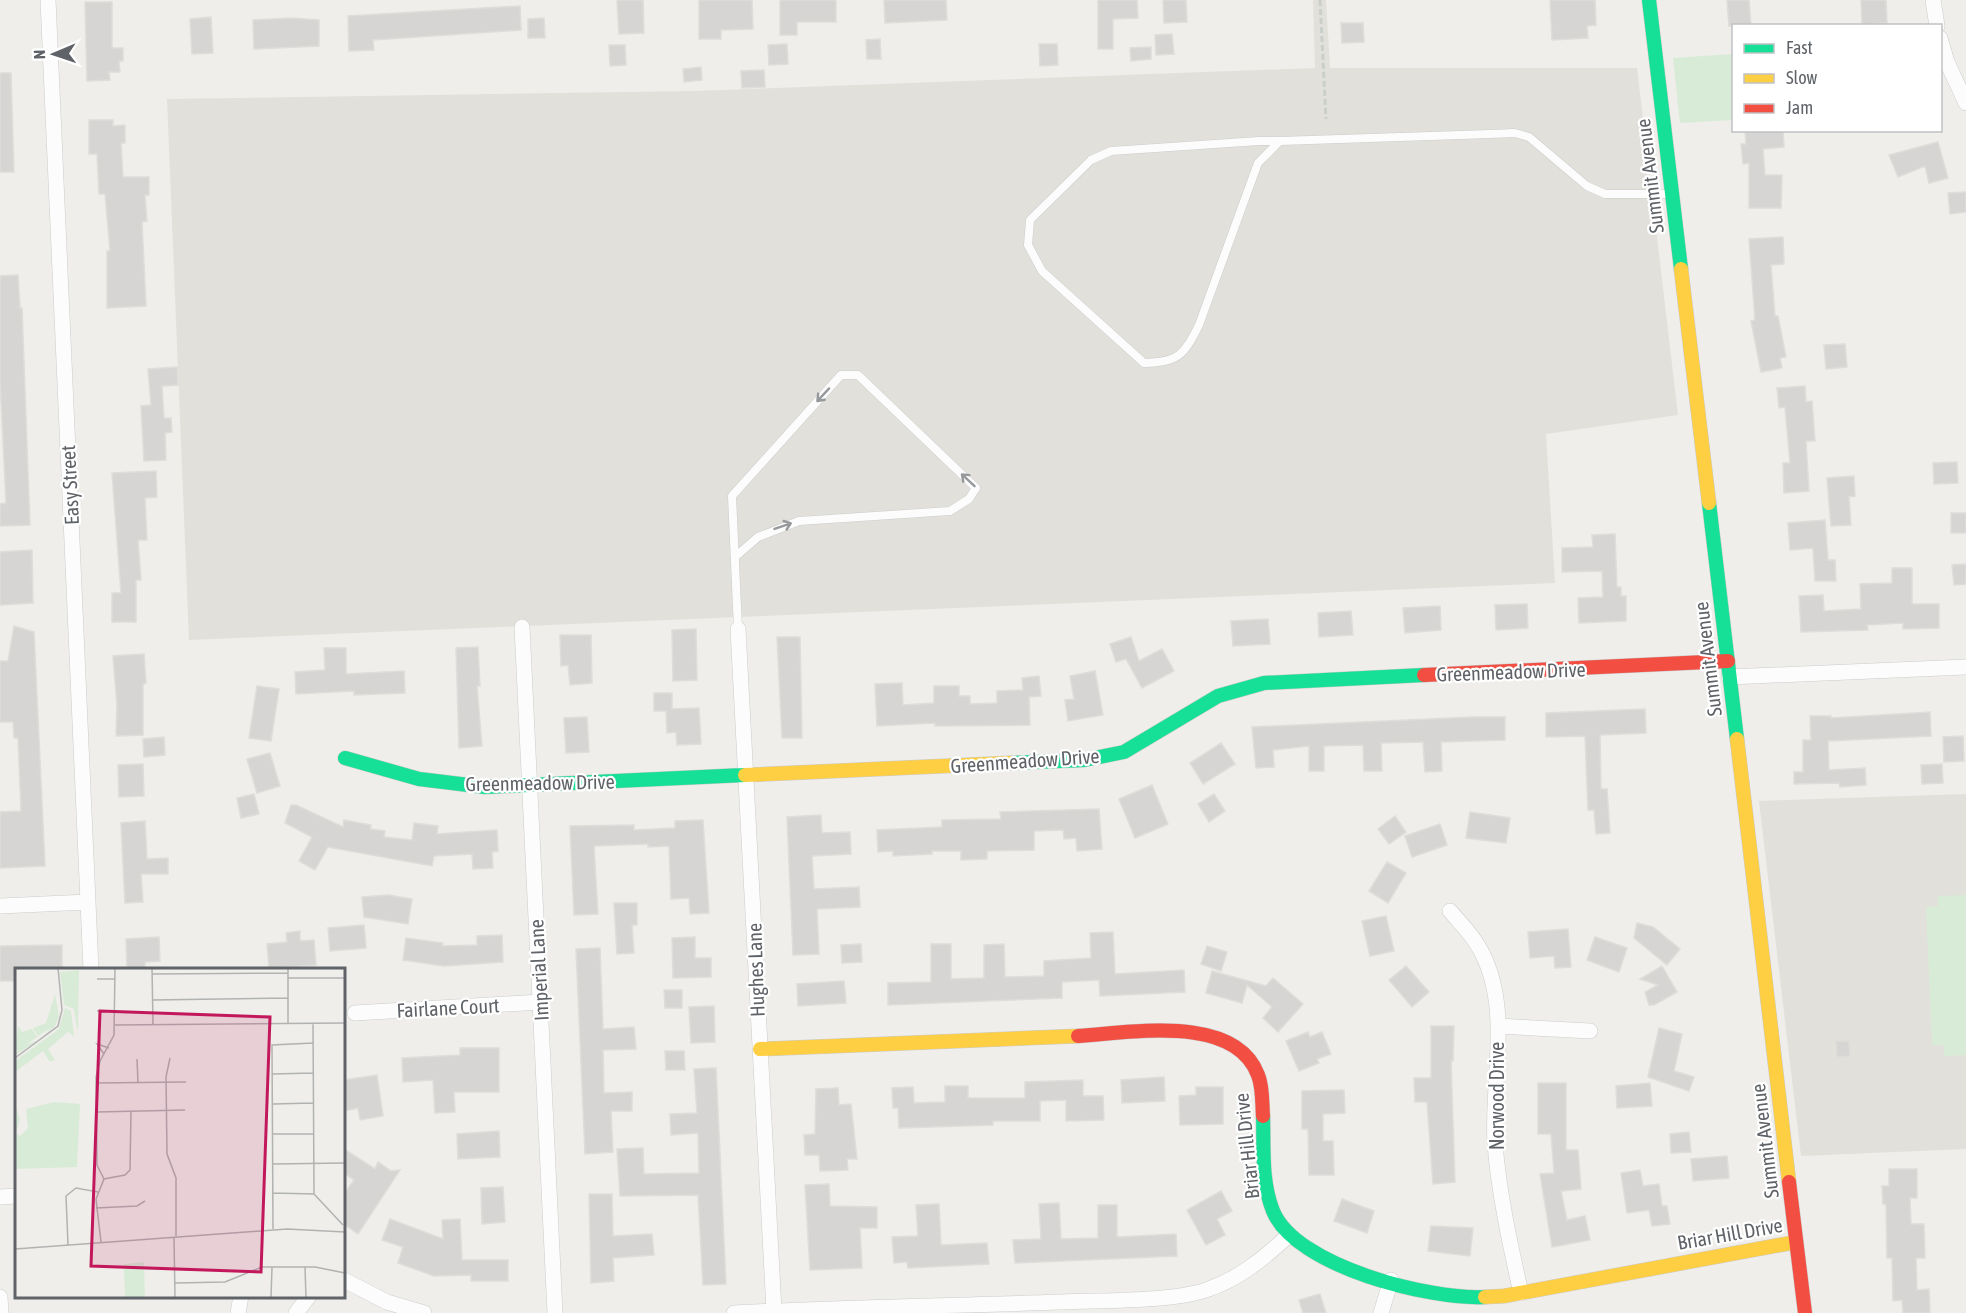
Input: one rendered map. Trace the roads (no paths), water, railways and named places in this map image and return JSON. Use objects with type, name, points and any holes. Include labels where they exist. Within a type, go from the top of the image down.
[{"type":"street","name":"Easy Street","points":[[48,0],[91,968]]},
{"type":"street","name":"Summit Avenue","points":[[1649,0],[1805,1313]]},
{"type":"street","points":[[1933,0],[1937,24]]},
{"type":"street","points":[[1942,42],[1947,62],[1966,103]]},
{"type":"street","name":"Imperial Lane","points":[[522,627],[555,1313]]},
{"type":"street","name":"Hughes Lane","points":[[738,629],[774,1311]]},
{"type":"street","name":"Greenmeadow Drive","points":[[345,759],[419,779],[466,786],[1103,758],[1142,743],[1196,707],[1218,696],[1264,683],[1728,661]]},
{"type":"street","points":[[1730,677],[1966,667]]},
{"type":"street","points":[[0,906],[88,902]]},
{"type":"street","name":"Norwood Drive","points":[[1450,911],[1470,932],[1492,975],[1498,1026],[1495,1142],[1511,1252],[1521,1293]]},
{"type":"street","name":"Fairlane Court","points":[[355,1013],[540,1002]]},
{"type":"street","points":[[1498,1026],[1590,1031]]},
{"type":"street","name":"Briar Hill Drive","points":[[760,1049],[1111,1034],[1194,1032],[1216,1036],[1242,1052],[1259,1076],[1266,1186],[1279,1221],[1289,1235],[1309,1252],[1391,1280],[1464,1298],[1521,1293],[1796,1242]]},
{"type":"street","points":[[0,1197],[15,1196]]},
{"type":"street","points":[[734,1313],[1115,1300],[1184,1294],[1206,1290],[1235,1277],[1259,1263],[1289,1235]]},
{"type":"street","points":[[1382,1313],[1391,1280]]},
{"type":"street","points":[[345,1281],[387,1302],[423,1313]]},
{"type":"street","points":[[0,1297],[1,1313]]},
{"type":"street","points":[[238,1313],[241,1298]]},
{"type":"street","points":[[296,1313],[307,1298]]},
{"type":"lane","points":[[1280,141],[1258,163],[1199,325],[1186,351],[1172,358],[1144,363],[1042,271],[1028,245],[1030,220],[1091,160],[1111,151],[1280,141],[1515,133],[1529,137],[1587,186],[1605,194],[1672,194]]},
{"type":"lane","points":[[735,557],[758,537],[789,524],[950,511],[969,499],[976,488],[858,375],[841,375],[732,496],[738,629]]}]
